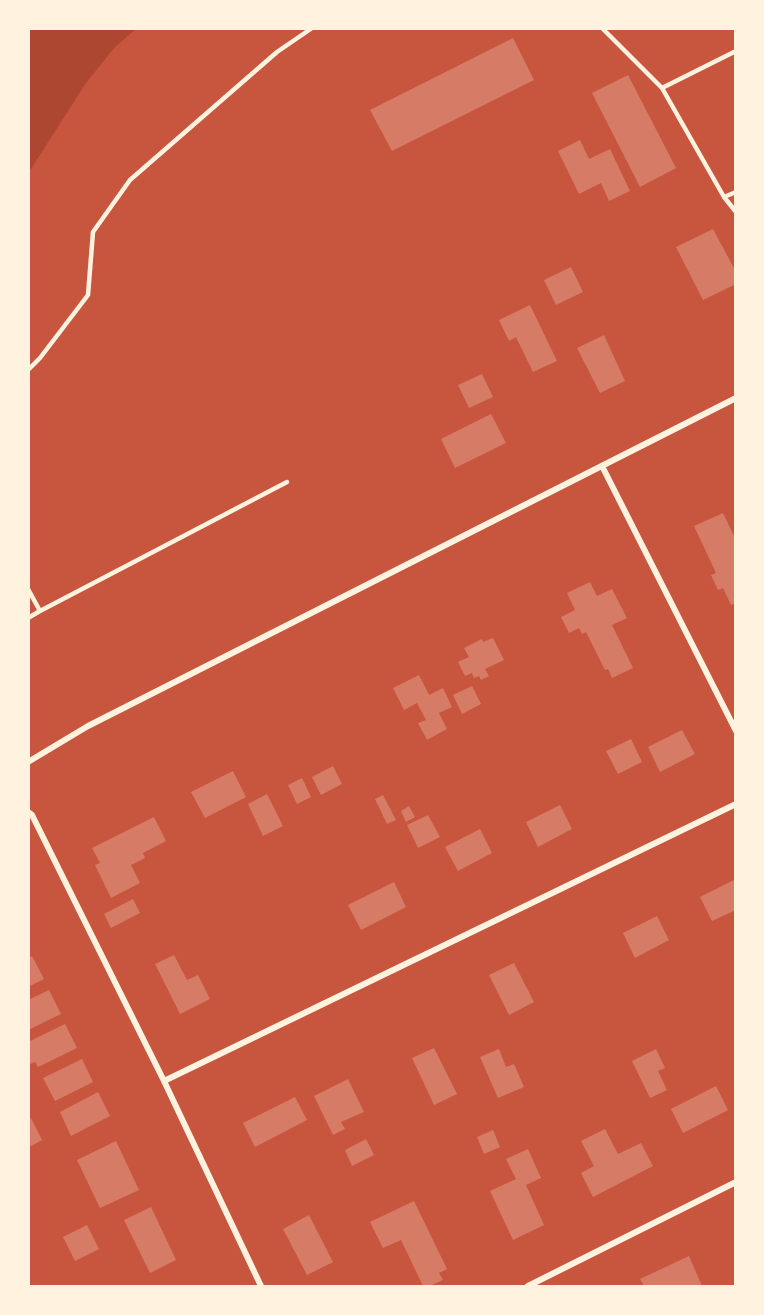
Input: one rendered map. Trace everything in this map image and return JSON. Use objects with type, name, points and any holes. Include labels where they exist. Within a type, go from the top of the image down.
[{"type":"street","points":[[28,762],[88,726],[735,398]]},
{"type":"street","points":[[602,466],[735,731]]},
{"type":"street","points":[[164,1081],[735,804]]},
{"type":"street","points":[[28,812],[33,815],[164,1081],[261,1287]]},
{"type":"street","points":[[528,1287],[735,1182]]},
{"type":"lane","points":[[28,370],[40,358],[88,295],[93,232],[130,180],[277,52],[312,28]]},
{"type":"lane","points":[[602,28],[662,88],[724,197],[735,212]]},
{"type":"lane","points":[[662,88],[735,51]]},
{"type":"lane","points":[[724,197],[735,192]]},
{"type":"lane","points":[[28,618],[287,483]]},
{"type":"lane","points":[[28,589],[39,611]]},
{"type":"shaded area","points":[[29,28],[136,29],[114,48],[86,83],[29,172]]},
{"type":"building","points":[[513,38],[534,80],[392,151],[370,110]]},
{"type":"building","points":[[628,75],[676,168],[640,187],[592,93]]},
{"type":"building","points":[[580,140],[589,159],[610,149],[630,191],[609,201],[601,183],[579,194],[558,151]]},
{"type":"building","points":[[713,229],[736,272],[736,284],[703,300],[676,247]]},
{"type":"building","points":[[571,267],[583,292],[556,305],[544,280]]},
{"type":"building","points":[[530,305],[557,361],[533,372],[516,337],[509,341],[499,320]]},
{"type":"building","points":[[604,335],[625,381],[600,393],[577,348]]},
{"type":"building","points":[[482,374],[493,397],[469,408],[458,385]]},
{"type":"building","points":[[491,414],[506,443],[455,468],[441,439]]},
{"type":"building","points":[[723,513],[736,540],[736,603],[731,605],[723,588],[718,590],[711,575],[716,573],[694,526]]},
{"type":"building","points":[[590,582],[597,596],[612,589],[627,618],[612,625],[633,668],[612,678],[608,669],[605,670],[586,632],[582,634],[579,628],[569,633],[561,617],[575,610],[567,593]]},
{"type":"building","points":[[493,638],[504,660],[485,669],[489,676],[481,680],[479,676],[474,678],[472,673],[465,676],[458,662],[469,657],[464,648],[482,639],[483,642]]},
{"type":"building","points":[[419,675],[429,695],[443,688],[452,707],[439,713],[447,729],[427,740],[418,723],[426,720],[417,703],[404,710],[393,688]]},
{"type":"building","points":[[472,686],[481,704],[462,714],[453,695]]},
{"type":"building","points":[[682,730],[695,754],[660,772],[648,747]]},
{"type":"building","points":[[631,739],[642,762],[618,774],[606,751]]},
{"type":"building","points":[[333,766],[342,784],[321,795],[312,777]]},
{"type":"building","points":[[233,771],[246,797],[205,818],[191,792]]},
{"type":"building","points":[[302,778],[311,797],[297,804],[288,785]]},
{"type":"building","points":[[267,794],[283,826],[263,836],[248,804]]},
{"type":"building","points":[[383,795],[396,820],[387,824],[375,799]]},
{"type":"building","points":[[560,805],[572,829],[538,847],[526,822]]},
{"type":"building","points":[[409,806],[415,817],[406,822],[401,811]]},
{"type":"building","points":[[428,815],[440,837],[418,848],[407,825]]},
{"type":"building","points":[[154,817],[166,841],[143,853],[145,858],[131,865],[140,883],[111,898],[95,865],[100,863],[92,848]]},
{"type":"building","points":[[480,829],[492,853],[458,871],[445,847]]},
{"type":"building","points":[[734,880],[736,910],[712,921],[700,897]]},
{"type":"building","points":[[394,882],[406,907],[361,930],[348,905]]},
{"type":"building","points":[[133,899],[140,913],[111,928],[104,914]]},
{"type":"building","points":[[657,916],[669,940],[635,958],[623,933]]},
{"type":"building","points":[[174,955],[187,980],[198,975],[210,999],[180,1014],[155,964]]},
{"type":"building","points":[[32,956],[44,979],[28,987],[28,958]]},
{"type":"building","points":[[514,963],[534,1002],[509,1015],[489,975]]},
{"type":"building","points":[[49,990],[61,1014],[28,1030],[28,1000]]},
{"type":"building","points":[[65,1024],[77,1048],[38,1067],[35,1062],[28,1065],[28,1042]]},
{"type":"building","points":[[434,1048],[457,1094],[434,1105],[412,1058]]},
{"type":"building","points":[[499,1049],[506,1067],[514,1064],[524,1087],[498,1098],[480,1057]]},
{"type":"building","points":[[656,1049],[665,1068],[658,1071],[667,1090],[650,1098],[632,1061]]},
{"type":"building","points":[[82,1059],[93,1082],[55,1101],[43,1078]]},
{"type":"building","points":[[348,1079],[364,1112],[341,1122],[345,1129],[333,1135],[314,1096]]},
{"type":"building","points":[[716,1086],[728,1110],[683,1133],[671,1109]]},
{"type":"building","points":[[98,1092],[110,1116],[71,1136],[60,1112]]},
{"type":"building","points":[[295,1097],[307,1120],[255,1147],[243,1123]]},
{"type":"building","points":[[31,1118],[42,1140],[28,1148],[28,1119]]},
{"type":"building","points":[[605,1129],[618,1154],[641,1143],[653,1166],[593,1197],[581,1173],[594,1166],[581,1141]]},
{"type":"building","points":[[493,1130],[500,1147],[484,1154],[477,1137]]},
{"type":"building","points":[[366,1139],[374,1155],[352,1166],[345,1150]]},
{"type":"building","points":[[116,1141],[139,1190],[100,1208],[77,1160]]},
{"type":"building","points":[[528,1149],[541,1178],[526,1185],[544,1225],[513,1240],[490,1191],[516,1179],[506,1159]]},
{"type":"building","points":[[414,1201],[447,1269],[439,1273],[443,1280],[430,1286],[423,1286],[401,1240],[383,1248],[370,1222]]},
{"type":"building","points":[[151,1207],[176,1260],[150,1273],[124,1220]]},
{"type":"building","points":[[309,1215],[333,1262],[307,1275],[283,1229]]},
{"type":"building","points":[[87,1225],[99,1249],[75,1261],[63,1237]]},
{"type":"building","points":[[689,1256],[702,1286],[644,1286],[640,1279]]}]
